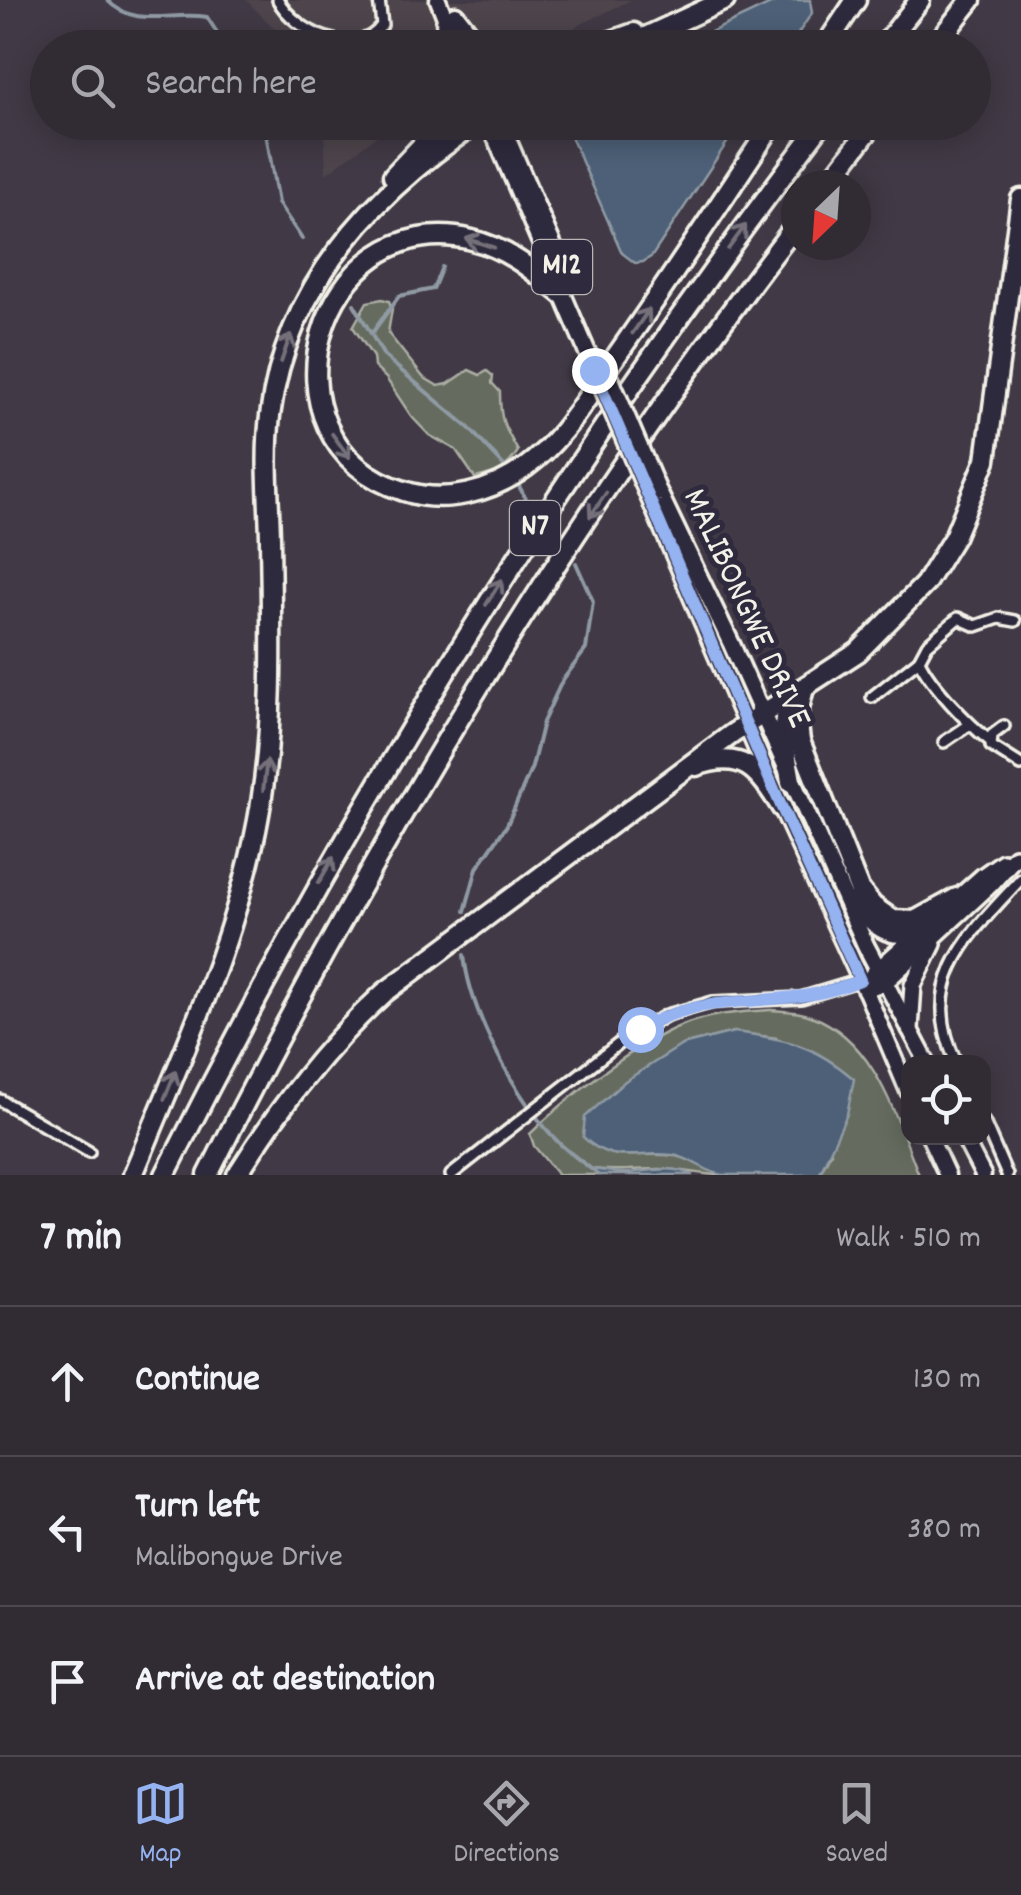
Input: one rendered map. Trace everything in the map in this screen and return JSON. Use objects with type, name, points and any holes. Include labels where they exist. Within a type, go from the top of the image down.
[{"type":"highway","points":[[658,30],[725,0]]},
{"type":"highway","points":[[836,30],[856,0]]},
{"type":"highway","points":[[896,30],[920,0]]},
{"type":"highway","points":[[948,30],[971,0]]},
{"type":"highway","points":[[646,30],[682,18]]},
{"type":"highway","points":[[374,206],[386,184],[427,140]]},
{"type":"highway","points":[[133,1175],[222,954],[260,807],[272,675],[268,446],[279,371],[296,319],[317,278],[341,244],[374,206],[454,140]]},
{"type":"highway","points":[[562,294],[505,252],[476,240],[456,236],[432,238],[387,250],[362,268],[336,296],[318,340],[316,384],[328,428],[357,466],[407,493],[452,497],[482,490],[513,476],[558,438],[762,140]]},
{"type":"highway","name":"N7","points":[[164,1175],[279,956],[405,735],[533,531],[685,308],[810,140]]},
{"type":"highway","points":[[839,170],[862,140]]},
{"type":"highway","points":[[792,782],[785,714],[803,692],[880,632],[925,584],[966,512],[986,460],[991,434],[1021,199]]},
{"type":"highway","name":"N7","points":[[208,1175],[314,973],[422,785],[536,599],[671,397],[781,246]]},
{"type":"highway","points":[[237,1175],[296,1086],[363,1012],[406,975],[753,719],[826,673]]},
{"type":"highway","points":[[803,692],[796,717],[800,741],[859,888],[884,916],[905,922],[955,907]]},
{"type":"highway","points":[[681,771],[714,760],[746,764],[761,775],[782,808]]},
{"type":"main road","points":[[438,0],[449,13]]},
{"type":"main road","name":"MALIBONGWE DRIVE","points":[[497,140],[562,294],[598,364]]},
{"type":"main road","name":"MALIBONGWE DRIVE","points":[[508,140],[598,364],[753,719],[782,808],[857,985],[901,1076]]},
{"type":"main road","name":"MALIBONGWE DRIVE","points":[[753,719],[792,782],[923,1055]]},
{"type":"main road","points":[[857,985],[882,976],[998,865],[1018,855]]},
{"type":"main road","points":[[842,889],[878,929],[901,935],[922,928],[955,907]]},
{"type":"main road","points":[[910,1030],[916,976],[955,907]]},
{"type":"main road","points":[[882,976],[922,928]]},
{"type":"main road","points":[[933,1145],[947,1175]]},
{"type":"main road","points":[[968,1145],[983,1175]]},
{"type":"street","points":[[278,0],[285,13],[307,30]]},
{"type":"street","points":[[378,30],[382,26],[379,0]]},
{"type":"street","points":[[872,698],[919,660],[927,645],[958,618],[976,626],[999,618],[1015,622]]},
{"type":"street","points":[[919,660],[969,725],[1021,765]]},
{"type":"street","points":[[944,742],[969,725]]},
{"type":"street","points":[[990,741],[1004,726]]},
{"type":"street","points":[[953,1055],[941,1022],[948,976],[966,942],[1021,879]]},
{"type":"street","points":[[451,1175],[631,1035],[666,1015],[714,1002],[788,1000],[857,985]]},
{"type":"street","points":[[0,1100],[89,1152]]},
{"type":"street","points":[[991,1138],[1007,1175]]},
{"type":"shaded area","points":[[246,0],[631,0],[569,30],[276,30]]},
{"type":"shaded area","points":[[325,140],[371,140],[326,174]]},
{"type":"green space","points":[[389,301],[392,309],[388,333],[423,377],[438,386],[469,370],[480,375],[487,371],[493,376],[492,383],[500,392],[504,423],[518,451],[505,467],[475,478],[456,450],[429,435],[411,416],[374,367],[373,357],[353,327],[367,302]]},
{"type":"green space","points":[[796,1012],[833,1027],[852,1043],[867,1061],[892,1106],[901,1129],[901,1145],[907,1145],[919,1175],[819,1175],[831,1152],[776,1038],[734,1032],[682,1045],[583,1136],[605,1151],[681,1157],[720,1175],[665,1169],[594,1169],[599,1175],[558,1175],[534,1146],[530,1134],[621,1059],[680,1026],[737,1013]]},
{"type":"water","points":[[779,0],[810,0],[812,13],[800,30],[715,30]]},
{"type":"water","points":[[572,140],[729,140],[652,256],[635,263],[622,253]]},
{"type":"water","points":[[734,1032],[798,1045],[854,1079],[847,1114],[819,1175],[724,1175],[672,1155],[615,1154],[583,1137],[585,1117],[625,1081],[682,1045]]},
{"type":"water","points":[[591,1169],[625,1173],[668,1169],[693,1175],[599,1175]]},
{"type":"waterway","points":[[107,0],[118,9],[141,17],[207,17],[215,30]]},
{"type":"waterway","points":[[267,140],[278,203],[302,239]]},
{"type":"waterway","points":[[372,333],[399,296],[433,289],[442,267]]},
{"type":"waterway","points":[[354,304],[384,356],[469,428],[507,469]]},
{"type":"waterway","points":[[519,486],[531,509]]},
{"type":"waterway","points":[[465,911],[477,868],[507,825],[532,767],[543,722],[562,681],[586,649],[593,601],[576,563]]},
{"type":"waterway","points":[[464,955],[476,1004],[498,1056],[544,1126],[591,1169]]},
{"type":"route","points":[[594,370],[860,980],[788,1000],[704,1004],[666,1015],[640,1029]]}]
